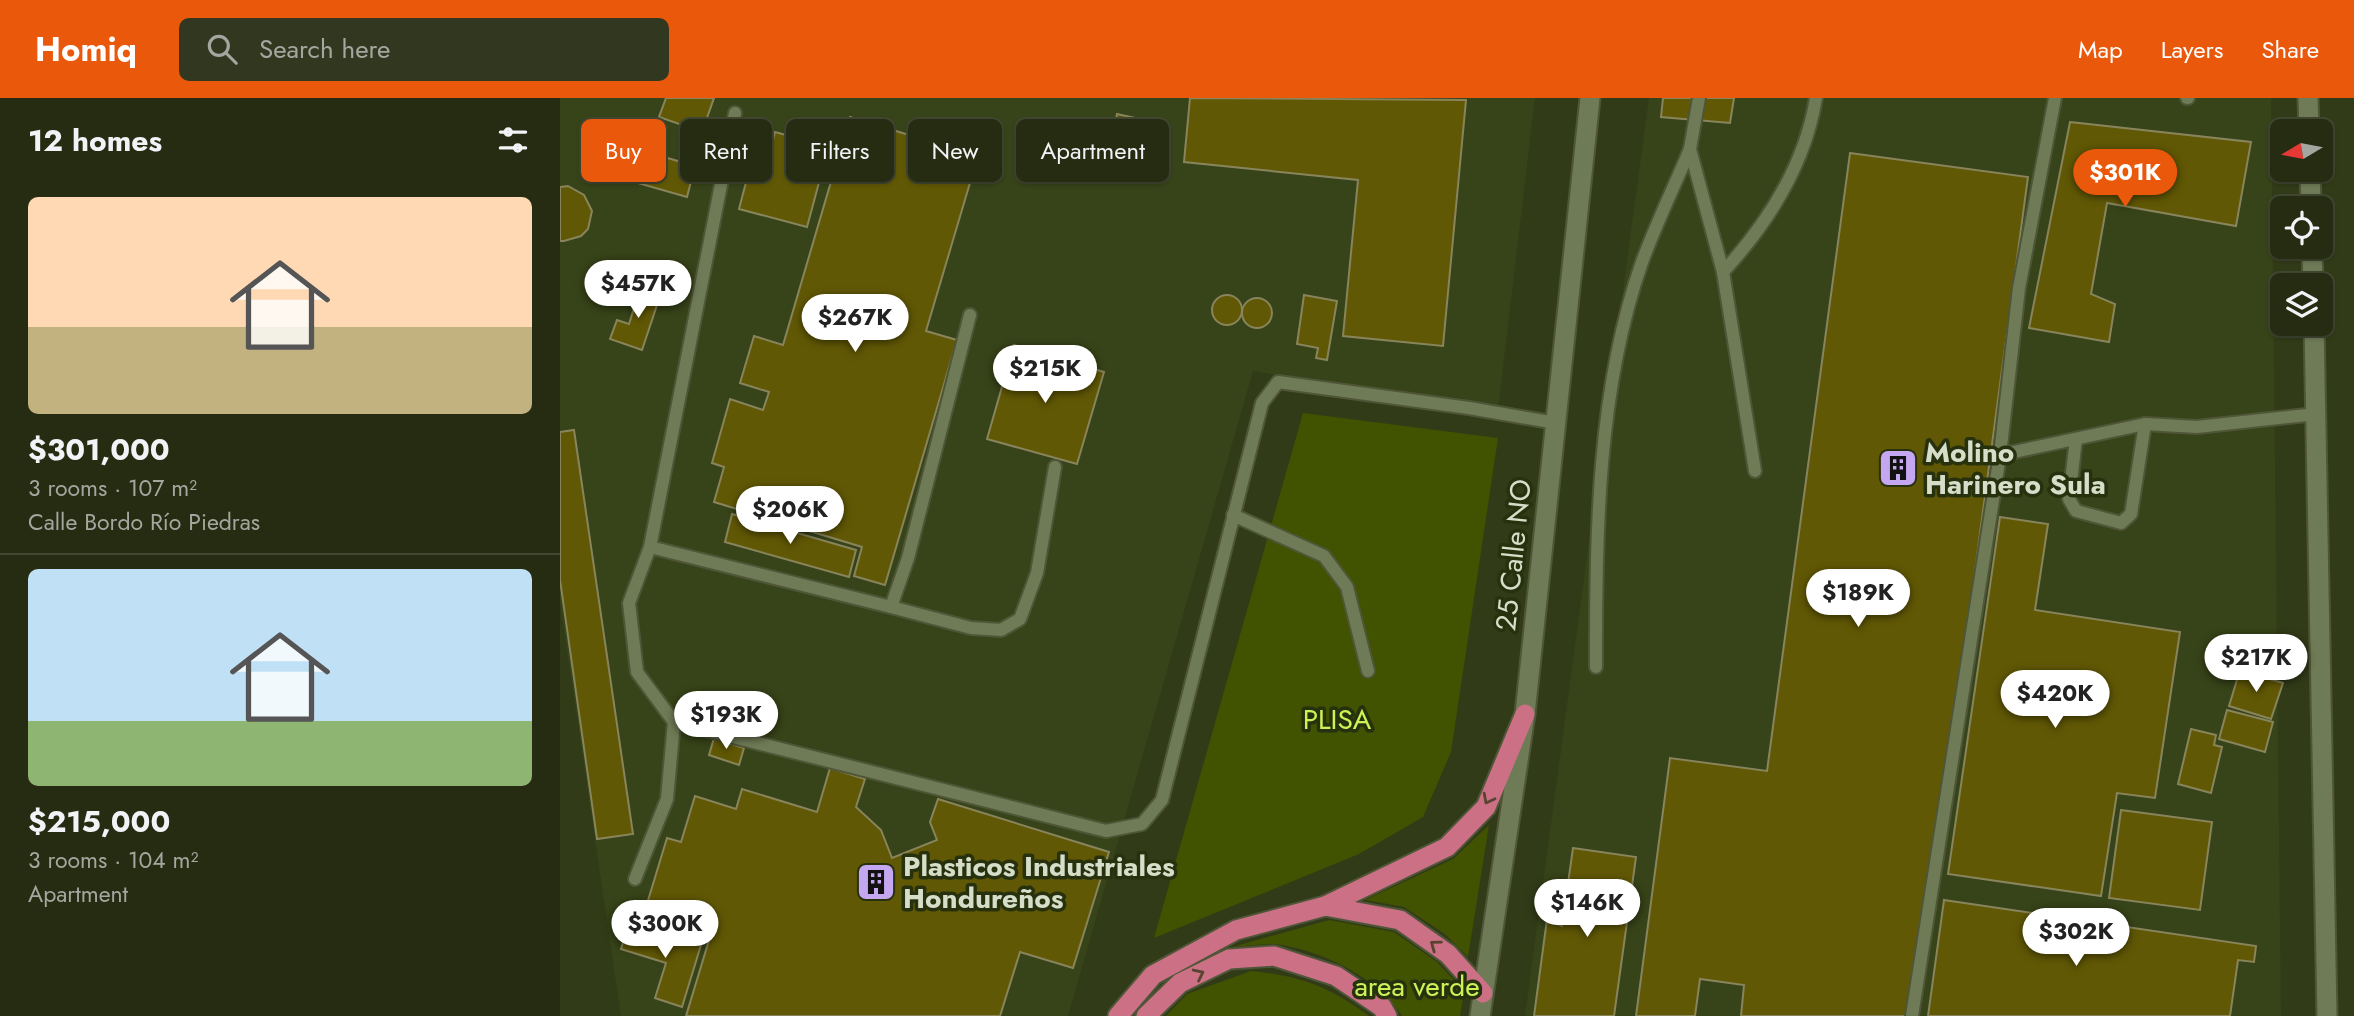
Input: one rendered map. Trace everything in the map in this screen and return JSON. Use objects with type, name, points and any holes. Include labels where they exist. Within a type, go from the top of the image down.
[{"type":"highway","points":[[1118,1016],[1153,975],[1236,930],[1325,906],[1447,847],[1486,807],[1525,714]]},
{"type":"highway","points":[[1325,906],[1399,920],[1448,954],[1483,993]]},
{"type":"highway","points":[[1146,1016],[1180,983],[1229,959],[1274,956],[1336,976],[1382,1007],[1387,1016]]},
{"type":"main road","name":"25 Calle NO","points":[[1480,1016],[1525,714],[1590,98]]},
{"type":"main road","points":[[2308,98],[2309,119]]},
{"type":"main road","points":[[2314,336],[2328,1016]]},
{"type":"lane","points":[[1597,667],[1596,548],[1614,375],[1642,263],[1690,149],[1699,98]]},
{"type":"lane","points":[[1723,272],[1754,239],[1789,183],[1813,120],[1816,98]]},
{"type":"lane","points":[[1912,1016],[2000,455],[2018,288],[2055,98]]},
{"type":"lane","points":[[736,113],[650,547],[629,603],[637,672],[674,722],[1106,831],[1142,824],[1162,800],[1262,403],[1278,382],[1469,408],[1556,423]]},
{"type":"lane","points":[[1690,149],[1723,272],[1755,471]]},
{"type":"lane","points":[[891,607],[908,558],[970,315]]},
{"type":"lane","points":[[2000,455],[2145,424],[2197,427],[2316,414]]},
{"type":"lane","points":[[2076,439],[2069,499],[2071,505],[2076,510],[2121,523],[2131,514],[2145,424]]},
{"type":"lane","points":[[650,547],[971,628],[1001,630],[1020,619],[1037,573],[1055,467]]},
{"type":"lane","points":[[1233,515],[1324,556],[1347,587],[1368,671]]},
{"type":"lane","points":[[635,879],[667,799],[674,722]]},
{"type":"shaded area","points":[[560,98],[1535,98],[1498,410],[1253,371],[1068,1016],[621,1016],[560,602]]},
{"type":"shaded area","name":"Molino Harinero Sula","points":[[1649,98],[2271,98],[2270,259],[2273,259],[2273,273],[2270,273],[2270,336],[2274,336],[2281,1016],[1525,1016]]},
{"type":"green space","name":"PLISA","points":[[1303,413],[1498,438],[1451,752],[1423,817],[1359,854],[1154,938]]},
{"type":"green space","name":"area verde","points":[[1489,825],[1468,957],[1445,934],[1404,907],[1365,900],[1453,859]]},
{"type":"green space","name":"area verde","points":[[1329,920],[1394,932],[1437,962],[1464,991],[1460,1016],[1402,1016],[1392,1002],[1365,979],[1316,954],[1270,944],[1232,947]]},
{"type":"green space","points":[[1251,971],[1313,984],[1340,997],[1369,1016],[1166,1016],[1187,994]]},
{"type":"building","points":[[666,98],[714,98],[707,119],[680,119],[680,124],[659,117]]},
{"type":"building","points":[[1190,98],[1466,100],[1443,346],[1343,336],[1358,180],[1184,162]]},
{"type":"building","points":[[1663,98],[1734,98],[1730,123],[1661,117]]},
{"type":"building","points":[[1117,114],[1140,119],[1116,119]]},
{"type":"building","points":[[2070,122],[2251,142],[2236,226],[2107,203],[2091,294],[2115,304],[2109,342],[2029,328]]},
{"type":"building","points":[[894,130],[908,135],[908,182],[970,182],[926,331],[957,340],[885,585],[854,576],[862,547],[714,502],[724,467],[712,463],[730,399],[763,410],[769,392],[740,383],[754,336],[783,345],[831,182],[894,182]]},
{"type":"building","points":[[775,132],[786,135],[786,182],[819,182],[807,227],[739,209],[746,182],[772,182],[772,144]]},
{"type":"building","name":"Molino Harinero Sula","points":[[1850,153],[2028,177],[1915,1016],[1741,1016],[1744,985],[1700,979],[1695,1016],[1636,1016],[1670,758],[1767,771]]},
{"type":"building","points":[[666,158],[680,162],[680,182],[691,182],[687,197],[634,182],[666,182]]},
{"type":"building","points":[[568,186],[584,195],[592,211],[588,229],[581,236],[560,241],[560,187]]},
{"type":"building","points":[[641,286],[661,293],[642,350],[610,339],[617,320],[629,324]]},
{"type":"building","points":[[1227,295],[1233,296],[1241,304],[1241,316],[1233,324],[1227,325],[1221,324],[1213,316],[1212,310],[1213,304],[1221,296]]},
{"type":"building","points":[[1304,295],[1337,301],[1327,360],[1316,358],[1318,348],[1297,344]]},
{"type":"building","points":[[1257,298],[1263,299],[1271,307],[1271,319],[1263,327],[1257,328],[1251,327],[1243,319],[1242,313],[1243,307],[1251,299]]},
{"type":"building","points":[[1014,345],[1104,372],[1077,464],[987,439]]},
{"type":"building","points":[[574,430],[633,834],[597,839],[560,580],[560,432]]},
{"type":"building","points":[[732,514],[856,550],[849,577],[725,542]]},
{"type":"building","name":"Molino Harinero Sula","points":[[2000,517],[2048,524],[2035,610],[2180,632],[2155,798],[2117,793],[2101,896],[1948,874]]},
{"type":"building","points":[[2240,670],[2283,683],[2271,719],[2229,706]]},
{"type":"building","points":[[2227,710],[2273,722],[2265,752],[2219,739]]},
{"type":"building","points":[[2191,729],[2216,735],[2214,745],[2222,747],[2211,793],[2178,784]]},
{"type":"building","points":[[714,738],[744,748],[739,765],[709,755]]},
{"type":"building","name":"Plasticos Industriales Hondureños","points":[[830,768],[865,779],[856,807],[881,830],[892,858],[937,840],[930,822],[938,799],[1109,852],[1073,968],[1020,952],[1000,1016],[686,1016],[713,927],[646,907],[667,838],[681,842],[695,796],[736,809],[742,789],[817,812]]},
{"type":"building","points":[[2121,810],[2212,822],[2200,910],[2109,898]]},
{"type":"building","points":[[1573,848],[1636,857],[1614,1016],[1534,1016],[1547,919],[1562,926]]},
{"type":"building","points":[[1944,900],[2256,946],[2254,962],[2238,960],[2230,1016],[1928,1016]]},
{"type":"building","points":[[629,923],[701,945],[682,1007],[655,998],[666,963],[621,949]]},
{"type":"place","name":"Molino Harinero Sula","points":[[1898,468]]},
{"type":"place","name":"Plasticos Industriales Hondureños","points":[[876,882]]}]
